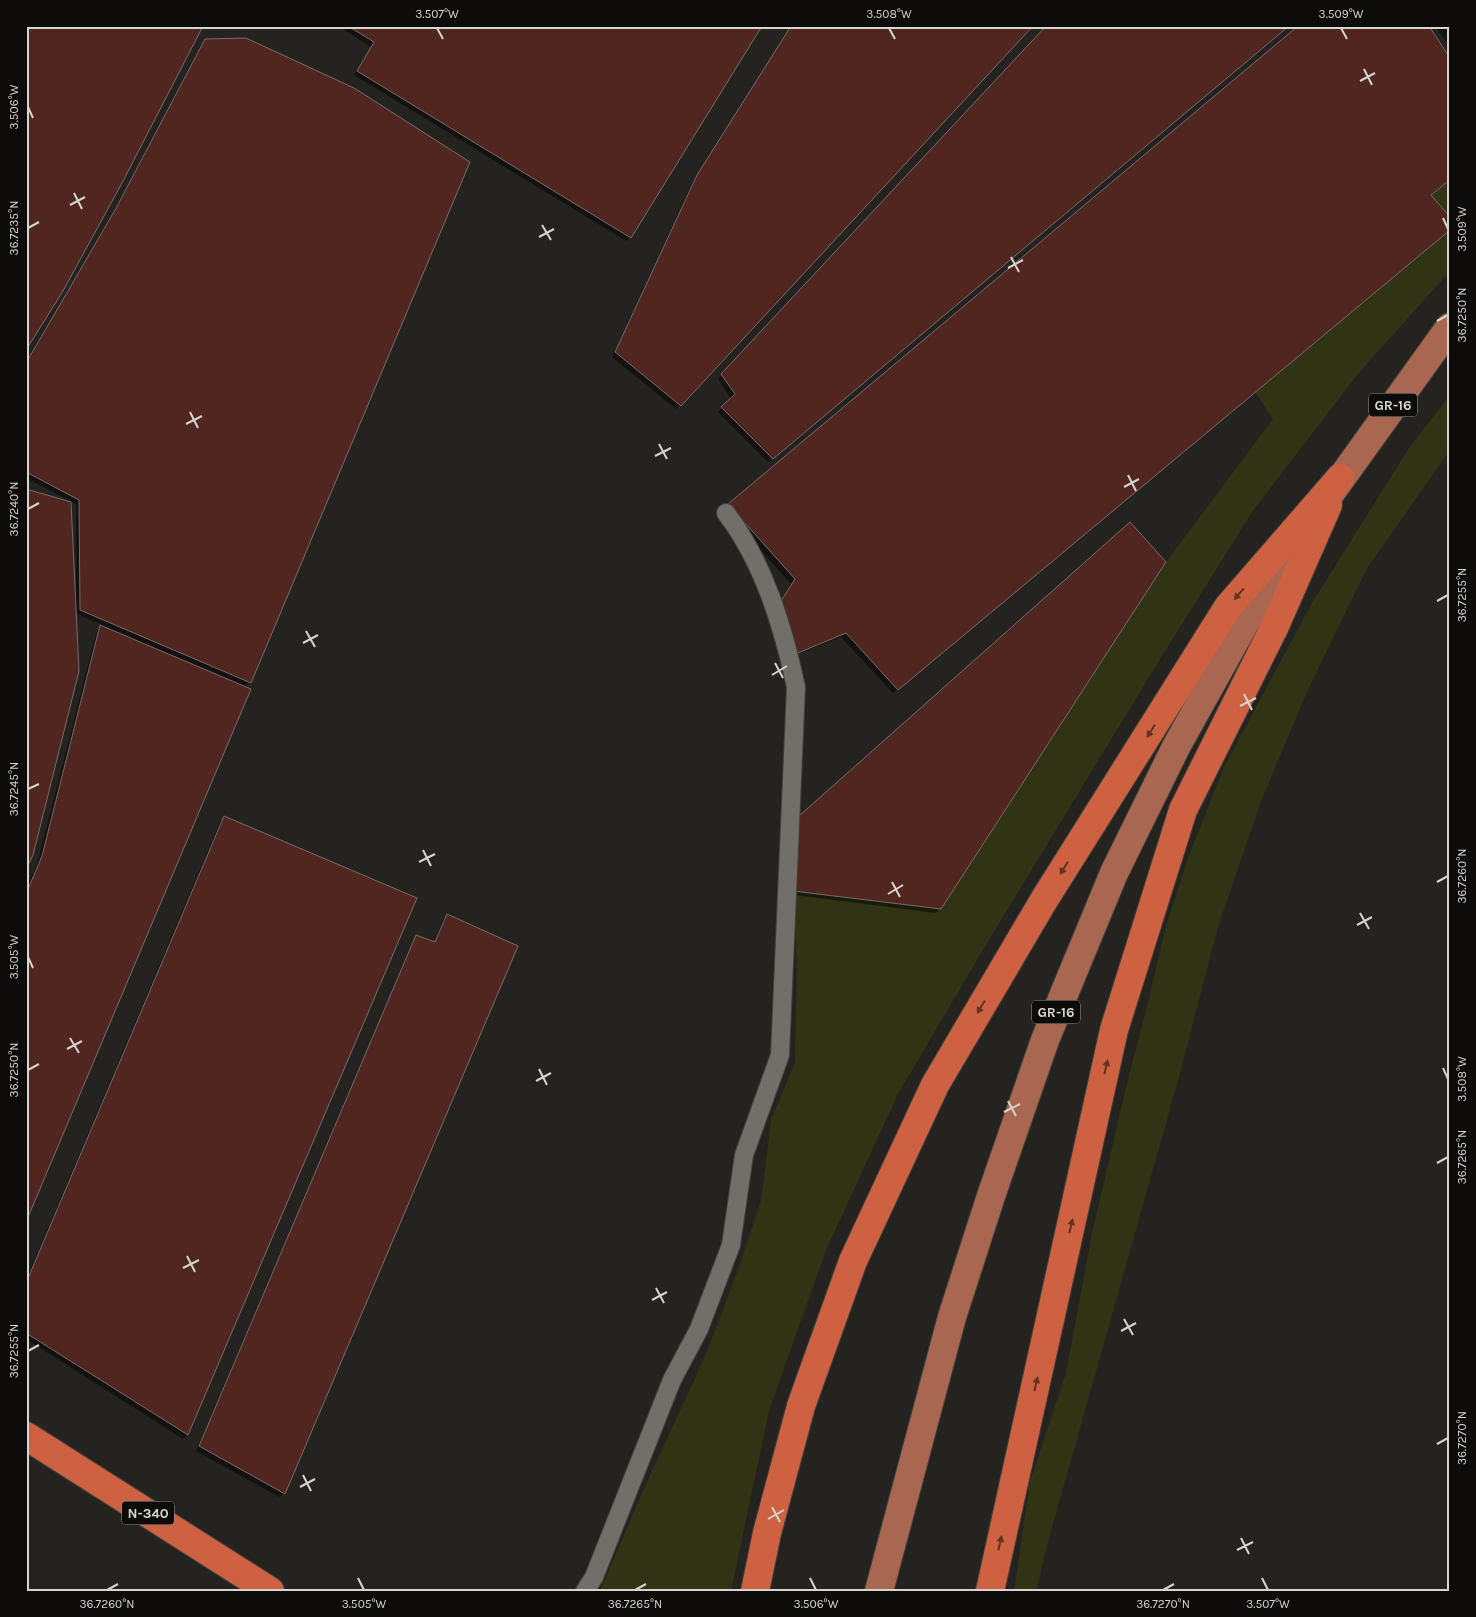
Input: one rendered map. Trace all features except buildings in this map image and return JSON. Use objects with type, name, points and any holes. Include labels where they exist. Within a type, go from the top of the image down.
[{"type":"highway","points":[[755,1591],[767,1532],[801,1406],[853,1261],[934,1085],[1044,900],[1228,607],[1340,478]]},
{"type":"highway","points":[[990,1591],[1114,1030],[1183,810],[1275,626],[1340,478]]},
{"type":"highway","name":"N-340","points":[[26,1436],[270,1591]]},
{"type":"main road","name":"GR-16","points":[[879,1591],[952,1318],[990,1196],[1045,1040],[1114,873],[1176,748],[1246,621],[1340,478],[1450,327]]},
{"type":"lane","points":[[585,1591],[594,1577],[672,1380],[700,1329],[731,1245],[744,1155],[780,1055],[796,688],[788,652],[768,590],[740,532],[726,513]]},
{"type":"green space","points":[[1450,180],[1450,217],[1431,195]]},
{"type":"green space","points":[[1450,230],[1450,271],[1357,375],[1252,512],[987,943],[898,1094],[826,1250],[769,1411],[731,1591],[600,1591],[645,1486],[703,1361],[734,1281],[761,1201],[771,1120],[795,1062],[797,967],[793,891],[941,909],[1166,562],[1273,419],[1255,392]]},
{"type":"green space","points":[[1450,395],[1450,450],[1368,567],[1310,685],[1261,801],[1218,927],[1179,1077],[1048,1542],[1036,1591],[1014,1591],[1030,1481],[1066,1373],[1092,1233],[1129,1075],[1166,926],[1189,855],[1224,767],[1312,603],[1409,448]]}]
